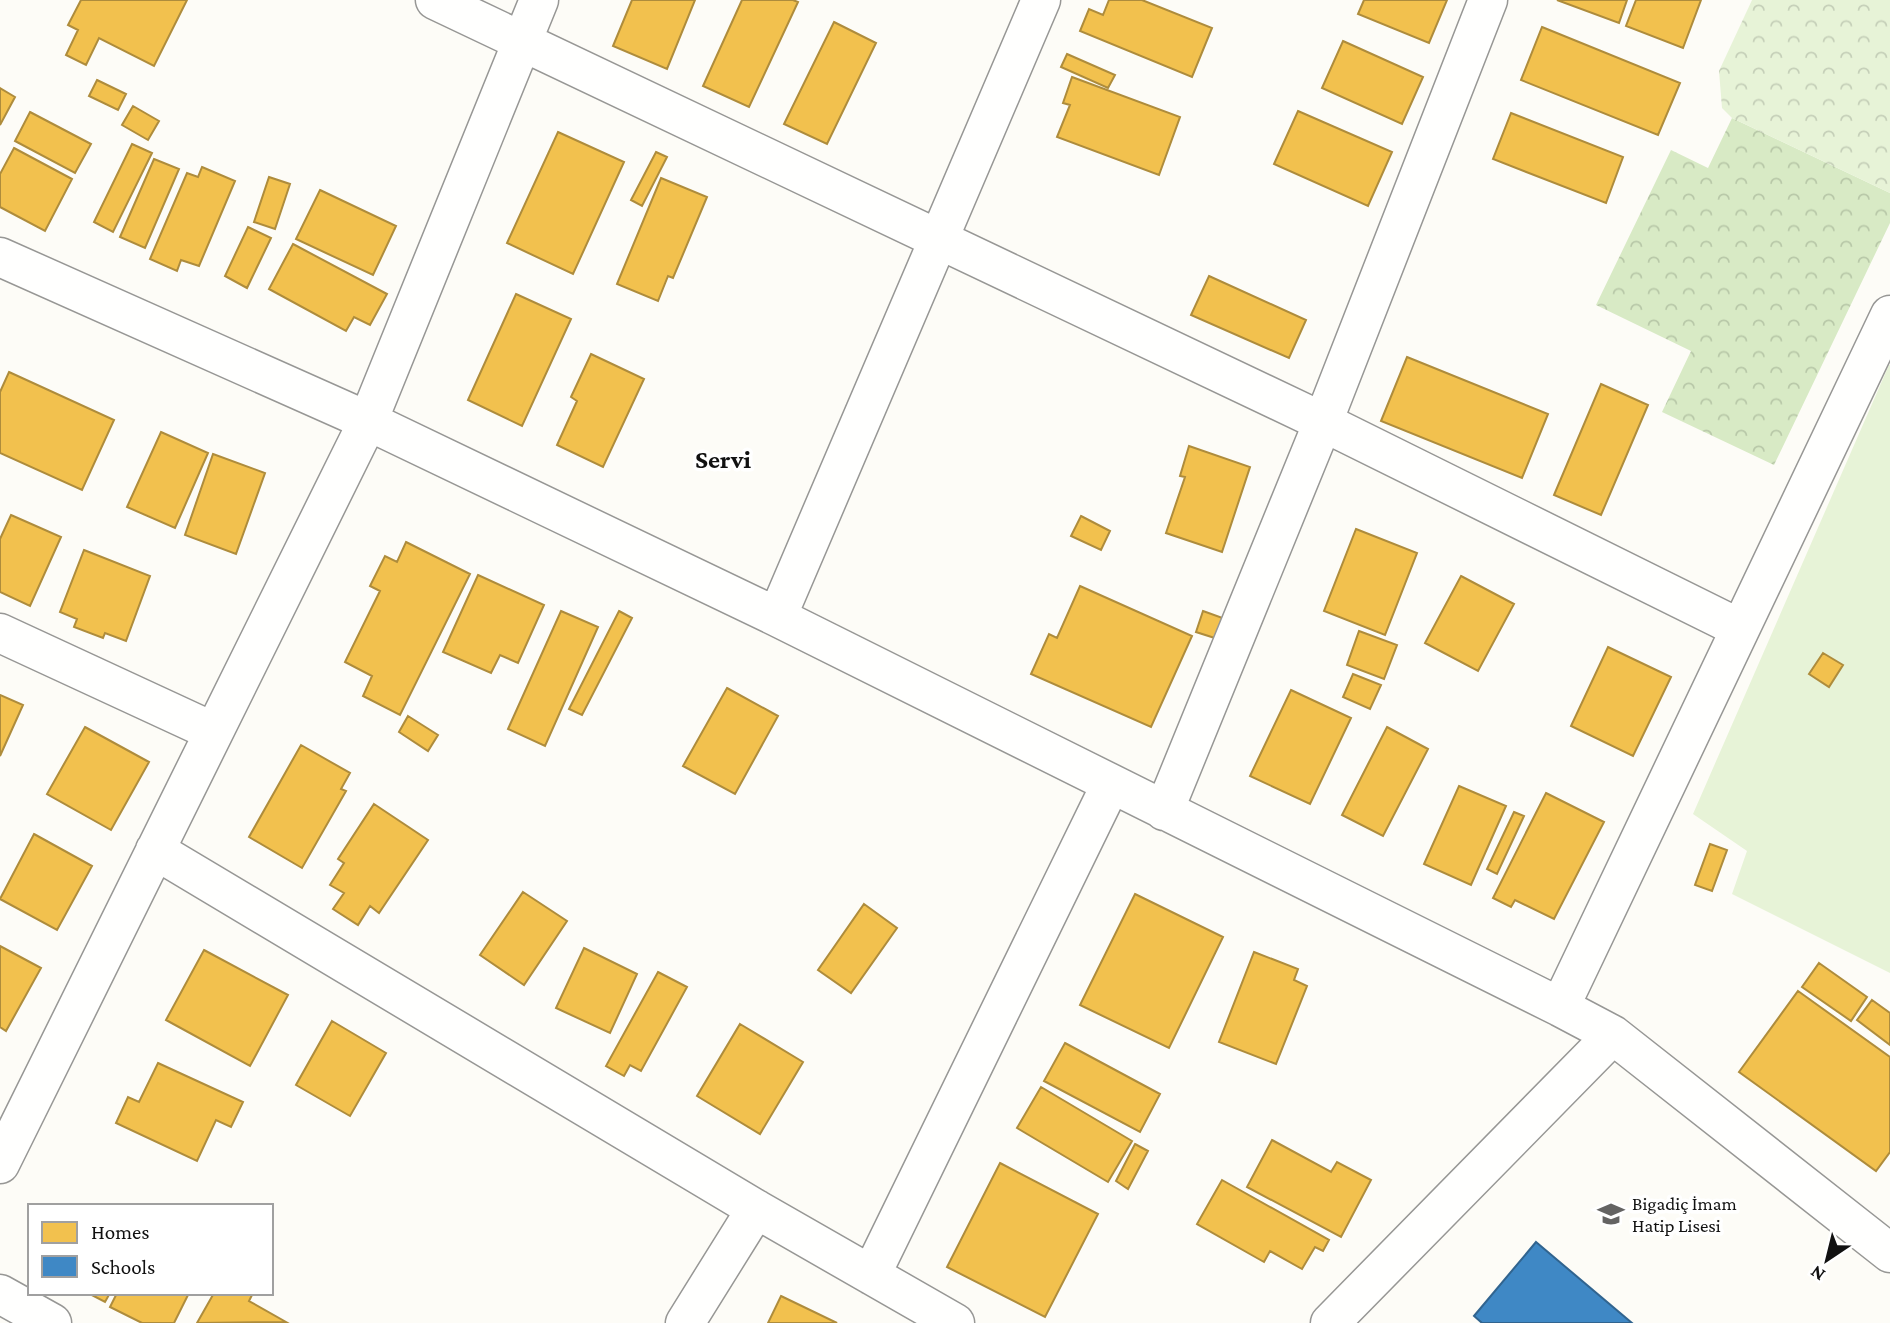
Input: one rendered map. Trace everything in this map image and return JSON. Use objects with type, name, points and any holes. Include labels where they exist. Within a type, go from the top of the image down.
[{"type":"street","points":[[435,0],[1323,422],[1739,628]]},
{"type":"street","points":[[0,1164],[368,421],[539,0]]},
{"type":"street","points":[[777,618],[1041,0]]},
{"type":"street","points":[[1164,811],[1323,422],[1488,0]]},
{"type":"street","points":[[0,257],[368,421],[777,618],[1560,1007],[1613,1035],[1890,1253]]},
{"type":"street","points":[[1560,1007],[1890,315]]},
{"type":"street","points":[[0,633],[214,733]]},
{"type":"street","points":[[871,1275],[1111,784]]},
{"type":"street","points":[[155,850],[756,1209],[955,1323]]},
{"type":"street","points":[[1330,1323],[1613,1035]]},
{"type":"street","points":[[685,1323],[756,1209]]},
{"type":"street","points":[[0,1294],[52,1323]]},
{"type":"green space","points":[[1752,0],[1890,0],[1890,193],[1732,118],[1722,108],[1719,71]]},
{"type":"green space","points":[[1732,118],[1890,193],[1890,223],[1774,465],[1662,412],[1691,351],[1596,305],[1671,150],[1708,168]]},
{"type":"green space","points":[[1889,365],[1890,973],[1732,894],[1747,851],[1693,814]]},
{"type":"building: Homes","points":[[81,0],[187,0],[154,66],[99,38],[86,65],[66,55],[78,30],[68,25]]},
{"type":"building: Homes","points":[[632,0],[695,0],[667,69],[613,46]]},
{"type":"building: Homes","points":[[742,0],[798,2],[749,107],[703,86]]},
{"type":"building: Homes","points":[[1109,0],[1142,0],[1212,28],[1192,77],[1080,31],[1089,9],[1103,15]]},
{"type":"building: Homes","points":[[1364,0],[1447,0],[1429,43],[1358,14]]},
{"type":"building: Homes","points":[[1557,0],[1627,0],[1619,23]]},
{"type":"building: Homes","points":[[1636,0],[1701,0],[1683,48],[1626,26]]},
{"type":"building: Homes","points":[[834,22],[876,43],[827,144],[784,124]]},
{"type":"building: Homes","points":[[1542,27],[1680,83],[1658,135],[1521,80]]},
{"type":"building: Homes","points":[[1343,41],[1423,77],[1402,124],[1322,88]]},
{"type":"building: Homes","points":[[1067,54],[1115,75],[1108,88],[1061,67]]},
{"type":"building: Homes","points":[[1072,77],[1180,117],[1159,175],[1057,137],[1070,105],[1063,103]]},
{"type":"building: Homes","points":[[97,80],[126,94],[118,110],[89,96]]},
{"type":"building: Homes","points":[[0,88],[15,97],[0,125]]},
{"type":"building: Homes","points":[[133,106],[159,121],[148,140],[122,125]]},
{"type":"building: Homes","points":[[1298,111],[1392,152],[1368,206],[1274,164]]},
{"type":"building: Homes","points":[[30,112],[91,144],[75,173],[15,141]]},
{"type":"building: Homes","points":[[1511,113],[1623,157],[1606,203],[1493,159]]},
{"type":"building: Homes","points":[[558,132],[624,162],[573,274],[507,243]]},
{"type":"building: Homes","points":[[132,144],[152,153],[113,232],[94,222]]},
{"type":"building: Homes","points":[[14,148],[72,179],[45,231],[0,207],[0,174]]},
{"type":"building: Homes","points":[[656,152],[667,157],[642,206],[631,200]]},
{"type":"building: Homes","points":[[154,159],[179,169],[145,248],[120,237]]},
{"type":"building: Homes","points":[[202,167],[235,181],[199,266],[181,260],[177,271],[150,259],[187,173],[198,177]]},
{"type":"building: Homes","points":[[269,177],[290,184],[275,229],[254,222]]},
{"type":"building: Homes","points":[[661,178],[707,197],[673,278],[668,276],[658,301],[617,284]]},
{"type":"building: Homes","points":[[320,190],[396,226],[373,275],[296,239]]},
{"type":"building: Homes","points":[[248,227],[271,238],[247,288],[225,276]]},
{"type":"building: Homes","points":[[293,244],[387,294],[370,325],[354,317],[346,331],[269,289]]},
{"type":"building: Homes","points":[[1209,276],[1306,320],[1289,358],[1191,315]]},
{"type":"building: Homes","points":[[516,294],[571,319],[522,426],[468,400]]},
{"type":"building: Homes","points":[[591,354],[644,379],[603,467],[557,445],[577,401],[571,397]]},
{"type":"building: Homes","points":[[1407,357],[1548,414],[1522,478],[1381,421]]},
{"type":"building: Homes","points":[[9,372],[114,420],[82,490],[0,453],[0,392]]},
{"type":"building: Homes","points":[[1601,384],[1648,405],[1601,515],[1554,495]]},
{"type":"building: Homes","points":[[161,432],[208,453],[175,528],[127,507]]},
{"type":"building: Homes","points":[[1189,446],[1250,467],[1222,552],[1166,533],[1185,477],[1180,476]]},
{"type":"building: Homes","points":[[213,454],[265,473],[236,554],[185,535]]},
{"type":"building: Homes","points":[[11,515],[61,537],[30,606],[0,592],[0,539]]},
{"type":"building: Homes","points":[[1081,516],[1110,531],[1101,550],[1071,536]]},
{"type":"building: Homes","points":[[1356,529],[1417,553],[1385,635],[1324,611]]},
{"type":"building: Homes","points":[[406,542],[470,574],[400,715],[363,696],[372,676],[345,662],[380,591],[370,586],[385,556],[397,562]]},
{"type":"building: Homes","points":[[84,550],[150,576],[126,641],[105,633],[103,638],[74,627],[77,619],[60,612]]},
{"type":"building: Homes","points":[[478,575],[544,605],[518,663],[500,655],[491,673],[443,652]]},
{"type":"building: Homes","points":[[1461,576],[1514,604],[1478,671],[1425,643]]},
{"type":"building: Homes","points":[[1080,586],[1192,636],[1151,727],[1031,674],[1049,634],[1057,638]]},
{"type":"building: Homes","points":[[561,611],[598,627],[545,746],[508,729]]},
{"type":"building: Homes","points":[[619,611],[632,618],[582,715],[569,709]]},
{"type":"building: Homes","points":[[1203,611],[1231,621],[1224,641],[1196,632]]},
{"type":"building: Homes","points":[[1359,631],[1397,645],[1384,679],[1347,665]]},
{"type":"building: Homes","points":[[1608,647],[1671,677],[1633,756],[1571,726]]},
{"type":"building: Homes","points":[[1823,653],[1843,665],[1829,687],[1809,674]]},
{"type":"building: Homes","points":[[1353,674],[1381,685],[1370,709],[1343,697]]},
{"type":"building: Homes","points":[[727,688],[778,716],[735,794],[683,766]]},
{"type":"building: Homes","points":[[1291,690],[1351,718],[1310,804],[1250,776]]},
{"type":"building: Homes","points":[[0,695],[23,705],[0,756]]},
{"type":"building: Homes","points":[[408,716],[438,735],[428,751],[399,732]]},
{"type":"building: Homes","points":[[85,727],[149,762],[111,830],[47,794]]},
{"type":"building: Homes","points":[[1387,727],[1428,749],[1383,836],[1342,815]]},
{"type":"building: Homes","points":[[301,745],[350,773],[341,789],[346,791],[302,868],[249,837]]},
{"type":"building: Homes","points":[[1459,786],[1506,806],[1471,885],[1424,864]]},
{"type":"building: Homes","points":[[1546,793],[1604,822],[1554,919],[1515,900],[1511,907],[1493,898]]},
{"type":"building: Homes","points":[[374,804],[428,840],[379,913],[370,906],[358,925],[333,909],[344,893],[330,885],[344,863],[338,859]]},
{"type":"building: Homes","points":[[1514,812],[1524,816],[1497,874],[1487,869]]},
{"type":"building: Homes","points":[[34,834],[92,866],[57,930],[0,899]]},
{"type":"building: Homes","points":[[1710,844],[1727,850],[1712,891],[1695,885]]},
{"type":"building: Homes","points":[[523,892],[567,921],[524,985],[480,955]]},
{"type":"building: Homes","points":[[1135,894],[1223,937],[1169,1048],[1080,1005]]},
{"type":"building: Homes","points":[[864,904],[897,928],[851,993],[818,970]]},
{"type":"building: Homes","points":[[0,946],[41,968],[6,1031],[0,1027]]},
{"type":"building: Homes","points":[[584,948],[637,974],[610,1033],[556,1008]]},
{"type":"building: Homes","points":[[204,950],[288,995],[250,1066],[166,1020]]},
{"type":"building: Homes","points":[[1254,952],[1298,969],[1294,980],[1307,986],[1276,1064],[1219,1042]]},
{"type":"building: Homes","points":[[1819,963],[1867,997],[1851,1021],[1802,987]]},
{"type":"building: Homes","points":[[658,972],[687,987],[641,1071],[630,1065],[624,1076],[606,1066]]},
{"type":"building: Homes","points":[[1798,991],[1890,1057],[1890,1152],[1876,1171],[1739,1072]]},
{"type":"building: Homes","points":[[1872,1000],[1890,1013],[1890,1045],[1857,1020]]},
{"type":"building: Homes","points":[[332,1021],[386,1053],[350,1116],[296,1085]]},
{"type":"building: Homes","points":[[740,1024],[803,1062],[760,1134],[697,1096]]},
{"type":"building: Homes","points":[[1065,1043],[1160,1094],[1140,1132],[1044,1081]]},
{"type":"building: Homes","points":[[158,1063],[243,1102],[231,1127],[216,1120],[197,1161],[116,1123],[128,1097],[139,1102]]},
{"type":"building: Homes","points":[[1041,1087],[1132,1141],[1108,1182],[1017,1128]]},
{"type":"building: Homes","points":[[1272,1140],[1331,1172],[1337,1162],[1371,1180],[1341,1237],[1247,1187]]},
{"type":"building: Homes","points":[[1135,1144],[1148,1151],[1128,1189],[1116,1181]]},
{"type":"building: Homes","points":[[1000,1163],[1098,1214],[1045,1317],[947,1267]]},
{"type":"building: Homes","points":[[1222,1180],[1329,1240],[1323,1251],[1315,1247],[1302,1269],[1270,1251],[1264,1262],[1197,1224]]},
{"type":"building: Homes","points":[[92,1295],[109,1295],[105,1302]]},
{"type":"building: Homes","points":[[116,1295],[188,1295],[174,1323],[142,1323],[110,1307]]},
{"type":"building: Homes","points":[[213,1295],[252,1295],[249,1301],[286,1322],[197,1323]]},
{"type":"building: Homes","points":[[781,1296],[837,1323],[768,1323]]},
{"type":"building: Schools","points":[[1536,1242],[1632,1323],[1482,1323],[1474,1316]]},
{"type":"place","name":"Bigadiç İmam Hatip Lisesi","points":[[1611,1214]]},
{"type":"district","name":"Servi","points":[[723,459]]}]
